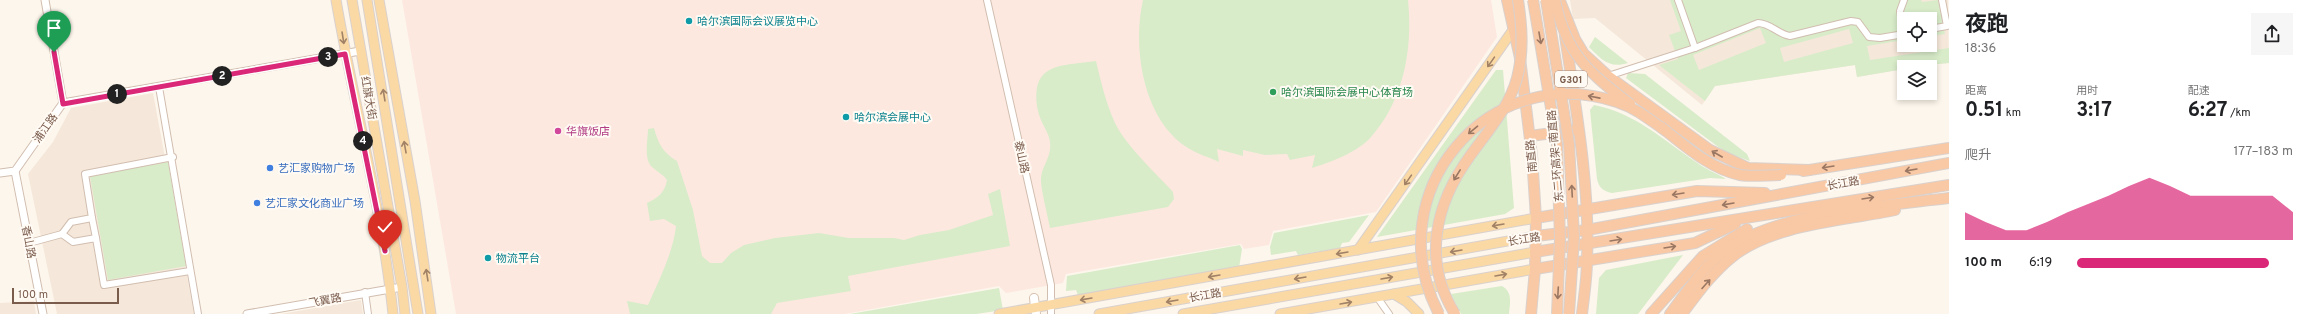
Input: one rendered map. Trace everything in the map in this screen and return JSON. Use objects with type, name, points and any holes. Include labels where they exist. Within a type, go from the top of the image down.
[{"type":"highway","name":"南直路","points":[[1506,0],[1520,58],[1530,136],[1536,218],[1535,269],[1531,314]]},
{"type":"highway","points":[[1455,314],[1444,294],[1437,269],[1437,227],[1443,203],[1453,181],[1500,114],[1517,78],[1521,55],[1522,31],[1518,0]]},
{"type":"highway","name":"东二环高架-南直路","points":[[1533,0],[1557,144],[1560,239],[1557,314]]},
{"type":"highway","name":"东二环高架-南直路","points":[[1546,0],[1569,144],[1574,237],[1569,314]]},
{"type":"highway","points":[[1558,0],[1575,39],[1584,54],[1608,76],[1710,150],[1723,158],[1748,168],[1809,170]]},
{"type":"highway","points":[[1558,0],[1561,27],[1569,44],[1585,67],[1596,78],[1666,131]]},
{"type":"highway","name":"G301","points":[[1558,0],[1579,129],[1586,209],[1587,261],[1582,314]]},
{"type":"highway","points":[[1439,314],[1422,267],[1420,251],[1422,217],[1436,175],[1460,141],[1475,127],[1494,114],[1516,104],[1562,94],[1580,94],[1617,102],[1637,110],[1706,160],[1730,172],[1742,175],[1781,175],[1946,149]]},
{"type":"highway","points":[[1530,136],[1579,129]]},
{"type":"highway","name":"长江路","points":[[1536,236],[1587,230],[1949,163]]},
{"type":"highway","name":"长江路","points":[[1535,252],[1587,245],[1745,218],[1854,205],[1949,185]]},
{"type":"highway","points":[[1536,218],[1696,191],[1787,193]]},
{"type":"highway","points":[[1651,314],[1703,256],[1731,237],[1748,228],[1786,216],[1854,205],[1949,197]]},
{"type":"highway","points":[[1673,313],[1732,257],[1754,243],[1798,229],[1902,209],[1935,199]]},
{"type":"highway","points":[[1673,313],[1710,264],[1749,235],[1854,205]]},
{"type":"highway","points":[[1535,269],[1695,243],[1745,218]]},
{"type":"main road","name":"红旗大街","points":[[336,0],[345,54],[385,251],[393,314]]},
{"type":"main road","name":"红旗大街","points":[[352,0],[402,287],[405,314]]},
{"type":"main road","name":"红旗大街","points":[[368,0],[418,314]]},
{"type":"main road","points":[[379,0],[415,201],[431,314]]},
{"type":"main road","points":[[1358,250],[1513,30]]},
{"type":"main road","points":[[999,314],[1051,309],[1358,250],[1536,218]]},
{"type":"main road","name":"长江路","points":[[1099,314],[1536,236]]},
{"type":"main road","name":"长江路","points":[[1183,314],[1535,252]]},
{"type":"main road","points":[[1280,314],[1535,269]]},
{"type":"main road","points":[[1394,294],[1407,302],[1419,314]]},
{"type":"main road","points":[[1034,298],[1036,311]]},
{"type":"street","points":[[45,0],[63,104]]},
{"type":"street","name":"泰山路","points":[[988,0],[1051,285],[1051,309]]},
{"type":"street","points":[[1678,0],[1695,48]]},
{"type":"street","points":[[1900,12],[1904,0]]},
{"type":"street","points":[[1937,28],[1947,26],[1942,0]]},
{"type":"street","points":[[1608,76],[1695,48],[1758,23],[1765,23],[1781,34],[1790,36],[1851,20],[1858,22],[1869,37],[1880,38],[1897,35]]},
{"type":"street","name":"浦江路","points":[[15,171],[63,104],[360,51]]},
{"type":"street","points":[[159,87],[173,157],[198,314]]},
{"type":"street","points":[[173,157],[85,174],[104,285],[190,271]]},
{"type":"street","points":[[0,173],[15,171]]},
{"type":"street","name":"香山路","points":[[15,171],[43,314]]},
{"type":"street","points":[[29,243],[62,234],[70,222],[92,218]]},
{"type":"street","points":[[62,234],[74,242],[96,238]]},
{"type":"street","name":"飞翼路","points":[[247,314],[365,292],[402,287]]},
{"type":"street","points":[[365,292],[368,314]]},
{"type":"street","points":[[1377,297],[1389,314]]},
{"type":"shaded area","points":[[402,0],[1491,0],[1497,37],[1376,212],[1273,231],[1269,245],[1244,249],[1241,244],[1066,274],[1063,283],[1006,293],[999,286],[845,314],[456,314]]},
{"type":"shaded area","points":[[1570,0],[1948,0],[1949,63],[1937,64],[1937,60],[1897,60],[1897,70],[1857,77],[1855,65],[1715,86],[1702,105],[1595,18],[1573,19]]},
{"type":"shaded area","points":[[153,93],[194,314],[57,314],[28,174],[53,142],[71,108]]},
{"type":"shaded area","points":[[361,300],[363,314],[281,314]]},
{"type":"shaded area","points":[[34,301],[36,314],[0,314],[0,303]]},
{"type":"green space","name":"哈尔滨国际会展中心体育场","points":[[1143,0],[1408,0],[1409,36],[1404,73],[1399,90],[1391,107],[1371,137],[1352,152],[1336,160],[1312,168],[1315,155],[1290,160],[1287,154],[1265,155],[1243,150],[1243,156],[1217,149],[1219,162],[1188,148],[1173,136],[1160,120],[1151,102],[1144,82],[1139,39]]},
{"type":"green space","points":[[1670,0],[1921,0],[1922,2],[1938,0],[1945,34],[1937,35],[1937,12],[1897,12],[1897,41],[1867,46],[1870,60],[1923,52],[1937,52],[1937,50],[1949,48],[1949,63],[1937,64],[1937,60],[1897,60],[1897,70],[1857,77],[1855,65],[1715,86],[1705,101],[1659,65],[1678,59],[1669,35],[1681,31]],"holes":[[[1760,28],[1766,43],[1699,70],[1693,55]],[[1849,29],[1853,43],[1784,62],[1780,48]]]},
{"type":"green space","points":[[1595,37],[1628,63],[1616,65],[1610,64],[1602,59],[1589,47]]},
{"type":"green space","points":[[1096,61],[1109,108],[1120,132],[1126,141],[1173,192],[1174,199],[1168,207],[1050,228],[1041,177],[1049,156],[1050,142],[1038,111],[1036,95],[1038,83],[1043,75],[1060,66]]},
{"type":"green space","points":[[1496,70],[1503,70],[1514,208],[1505,214],[1377,237]]},
{"type":"green space","points":[[1628,73],[1645,74],[1747,154],[1750,161],[1729,154],[1717,146],[1626,78]]},
{"type":"green space","points":[[1594,105],[1609,109],[1635,120],[1699,164],[1726,179],[1710,178],[1612,193],[1604,190],[1600,187],[1597,179],[1590,110]]},
{"type":"green space","points":[[654,128],[662,147],[668,155],[677,161],[693,210],[702,256],[710,263],[722,263],[731,253],[744,245],[775,238],[819,233],[849,238],[894,238],[904,240],[920,235],[949,230],[993,215],[988,194],[1000,189],[1010,246],[848,276],[851,291],[777,303],[771,314],[630,314],[627,301],[648,305],[669,256],[676,226],[664,219],[650,221],[647,203],[660,194],[665,188],[667,180],[650,165],[647,157],[648,129]]},
{"type":"green space","points":[[168,162],[186,266],[108,280],[90,176]]},
{"type":"green space","points":[[1369,215],[1349,242],[1342,243],[1340,248],[1298,255],[1296,251],[1271,255],[1270,247],[1274,233]]},
{"type":"green space","points":[[1240,245],[1242,249],[1239,268],[1078,295],[1076,290],[1066,291],[1067,276]]},
{"type":"green space","points":[[1683,255],[1638,314],[1596,314],[1599,278],[1606,270]]},
{"type":"green space","points":[[1502,286],[1506,289],[1509,295],[1509,314],[1461,314],[1451,294]]},
{"type":"green space","points":[[999,288],[1003,310],[976,314],[850,314]]},
{"type":"place","name":"哈尔滨国际会议展览中心","points":[[689,21]]},
{"type":"place","name":"哈尔滨国际会展中心体育场","points":[[1273,92]]},
{"type":"place","name":"哈尔滨会展中心","points":[[846,117]]},
{"type":"place","name":"华旗饭店","points":[[558,131]]},
{"type":"place","name":"艺汇家购物广场","points":[[270,168]]},
{"type":"place","name":"艺汇家文化商业广场","points":[[257,203]]},
{"type":"place","name":"物流平台","points":[[488,258]]},
{"type":"route","points":[[54,52],[63,104],[345,54],[385,251]]}]
